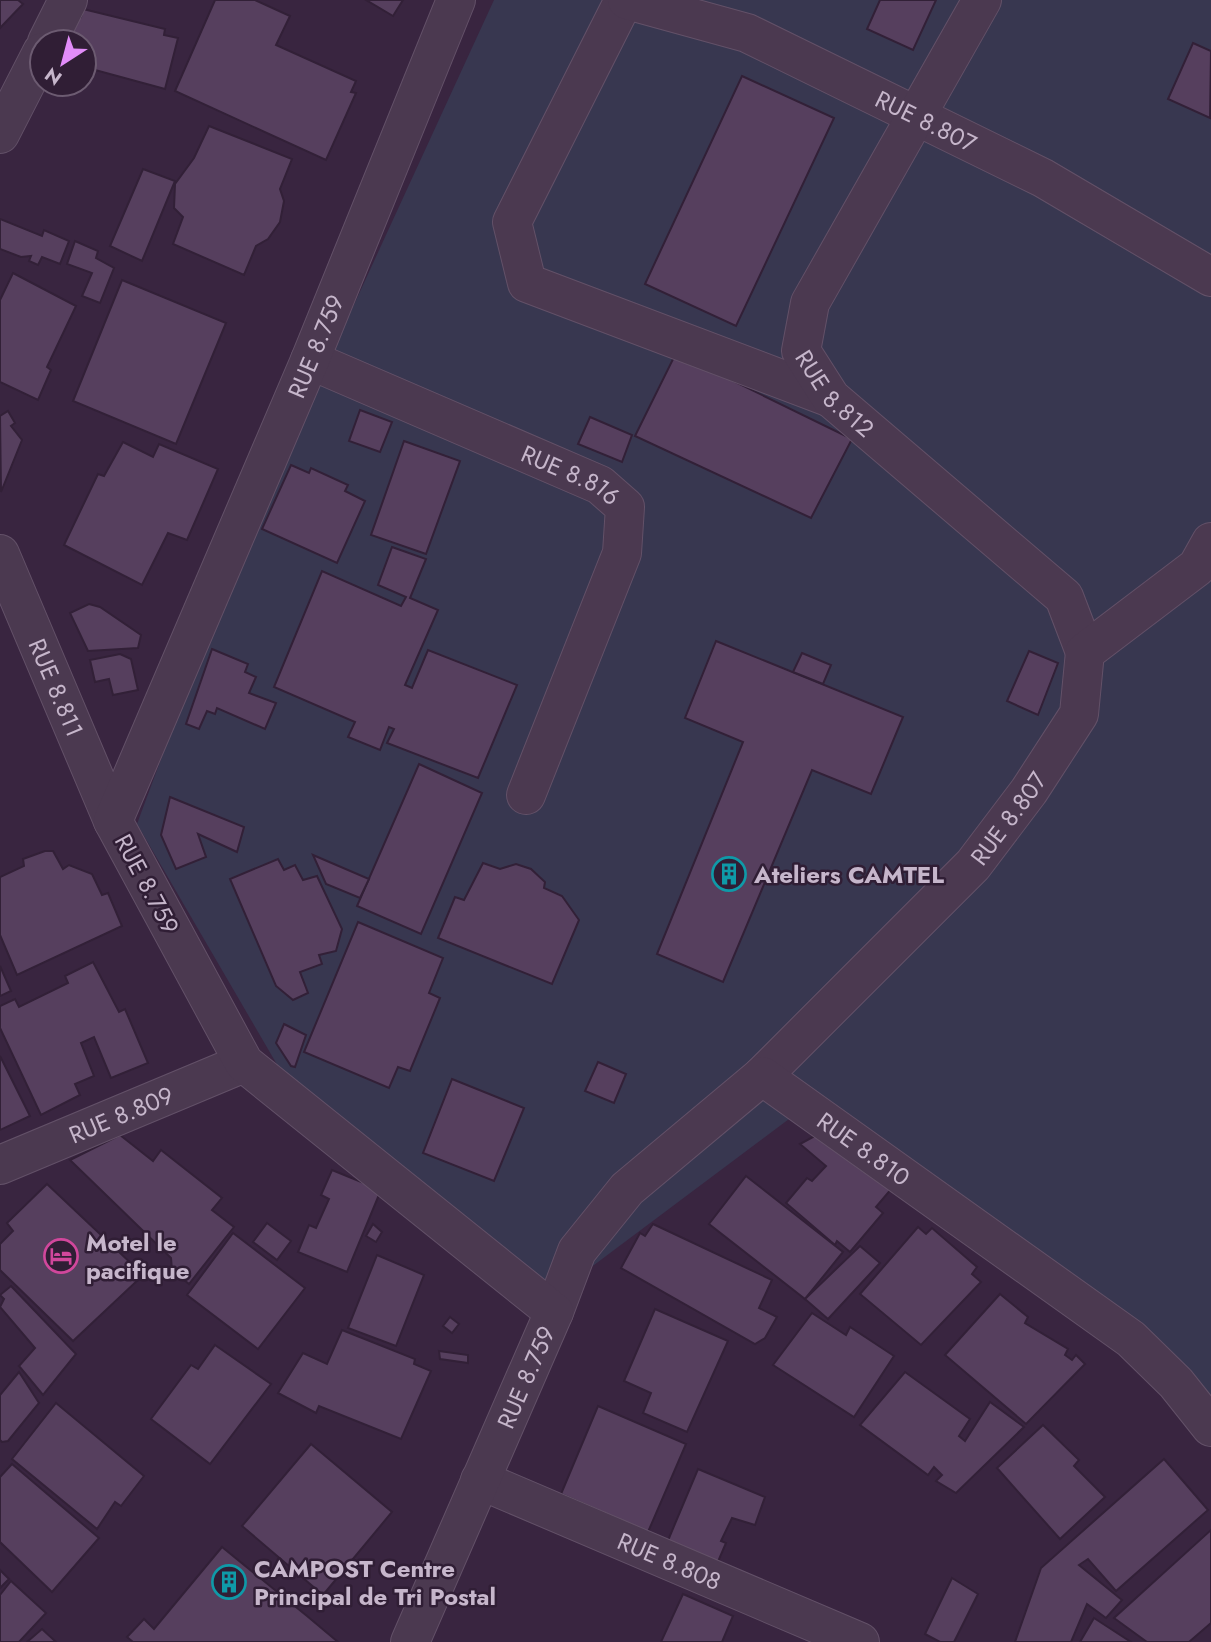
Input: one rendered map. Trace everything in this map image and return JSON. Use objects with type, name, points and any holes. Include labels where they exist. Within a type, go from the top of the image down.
[{"type":"street","points":[[54,28],[68,0]]},
{"type":"street","name":"RUE 8.759","points":[[410,1642],[554,1312],[244,1063],[113,821],[310,360],[456,0]]},
{"type":"street","name":"RUE 8.807","points":[[831,398],[527,282],[512,222],[625,0],[747,33],[1043,178],[1211,277]]},
{"type":"street","name":"RUE 8.812","points":[[982,0],[810,303],[801,351],[831,398],[1063,597],[1085,652]]},
{"type":"street","points":[[0,134],[28,79]]},
{"type":"street","name":"RUE 8.816","points":[[310,360],[600,485],[625,507],[622,553],[527,795]]},
{"type":"street","points":[[1085,652],[1197,567],[1211,542]]},
{"type":"street","name":"RUE 8.811","points":[[0,555],[113,821]]},
{"type":"street","name":"RUE 8.807","points":[[762,1076],[973,865],[1029,791],[1079,714],[1085,652]]},
{"type":"street","name":"RUE 8.809","points":[[0,1166],[244,1063]]},
{"type":"street","points":[[554,1312],[578,1251],[627,1189],[762,1076]]},
{"type":"street","name":"RUE 8.810","points":[[762,1076],[1131,1339],[1177,1383],[1211,1427]]},
{"type":"street","name":"RUE 8.808","points":[[480,1480],[860,1642]]},
{"type":"shaded area","points":[[494,0],[1211,0],[1211,1430],[1182,1396],[809,1104],[550,1298],[286,1080],[137,824],[227,581]]},
{"type":"building","points":[[0,0],[18,0],[23,4],[0,28]]},
{"type":"building","points":[[215,0],[255,0],[290,16],[276,45],[356,81],[351,92],[356,93],[326,160],[175,91]]},
{"type":"building","points":[[366,0],[403,0],[393,16]]},
{"type":"building","points":[[880,0],[936,0],[913,50],[867,29]]},
{"type":"building","points":[[83,9],[165,29],[164,35],[178,38],[165,89],[98,71],[98,28],[45,28],[49,11],[81,17]]},
{"type":"building","points":[[1193,43],[1211,51],[1210,118],[1168,99]]},
{"type":"building","points":[[742,76],[834,118],[736,326],[645,284]]},
{"type":"building","points":[[209,126],[292,159],[280,189],[284,201],[280,222],[268,239],[256,246],[244,275],[173,244],[183,217],[174,208],[175,184],[194,158]]},
{"type":"building","points":[[143,169],[175,181],[142,261],[110,246]]},
{"type":"building","points":[[0,219],[42,236],[44,230],[69,241],[60,264],[42,257],[38,265],[29,261],[31,256],[21,257],[0,249]]},
{"type":"building","points":[[75,241],[98,251],[96,258],[114,268],[100,303],[82,296],[92,273],[67,264]]},
{"type":"building","points":[[13,273],[76,306],[47,367],[51,370],[38,400],[0,382],[0,300]]},
{"type":"building","points":[[122,280],[226,323],[176,444],[73,401]]},
{"type":"building","points":[[676,353],[852,439],[811,518],[635,436]]},
{"type":"building","points":[[360,410],[392,422],[380,452],[349,441]]},
{"type":"building","points":[[8,411],[15,423],[11,426],[22,440],[1,492],[0,416]]},
{"type":"building","points":[[590,417],[632,435],[622,462],[578,444]]},
{"type":"building","points":[[404,441],[460,461],[426,554],[371,535]]},
{"type":"building","points":[[123,442],[153,457],[159,444],[218,469],[187,540],[168,533],[142,585],[64,545],[98,474],[104,476]]},
{"type":"building","points":[[291,465],[309,473],[311,468],[348,485],[345,491],[365,501],[337,563],[262,529]]},
{"type":"building","points":[[392,547],[426,559],[410,598],[438,610],[405,685],[412,688],[428,650],[517,685],[478,778],[387,743],[394,729],[389,727],[380,750],[348,737],[355,722],[274,687],[322,571],[401,606],[406,597],[378,585]]},
{"type":"building","points":[[89,604],[100,607],[141,635],[138,648],[88,651],[70,613]]},
{"type":"building","name":"Ateliers CAMTEL","points":[[716,641],[903,717],[871,794],[812,770],[723,982],[657,954],[743,742],[685,718]]},
{"type":"building","points":[[212,649],[248,664],[245,672],[256,677],[249,693],[276,703],[265,729],[217,708],[215,714],[207,711],[199,729],[186,724]]},
{"type":"building","points":[[1029,651],[1058,663],[1038,715],[1007,701]]},
{"type":"building","points":[[802,653],[831,665],[823,684],[793,672]]},
{"type":"building","points":[[120,654],[131,659],[138,690],[113,695],[109,679],[95,682],[90,660]]},
{"type":"building","points":[[419,764],[482,793],[421,934],[357,906]]},
{"type":"building","points":[[170,797],[244,827],[237,852],[198,834],[206,857],[176,869],[161,835]]},
{"type":"building","points":[[53,851],[63,869],[69,865],[92,874],[102,895],[108,893],[122,926],[17,975],[0,935],[0,877],[24,866],[23,859]]},
{"type":"building","points":[[313,855],[369,879],[360,898],[326,884]]},
{"type":"building","points":[[278,859],[284,870],[295,865],[303,880],[317,876],[342,929],[336,951],[319,955],[322,964],[300,972],[308,993],[293,1000],[276,986],[230,879]]},
{"type":"building","points":[[483,863],[500,869],[516,864],[531,869],[545,882],[544,888],[562,896],[579,920],[552,984],[438,938],[455,897],[464,900]]},
{"type":"building","points":[[358,922],[443,958],[429,993],[440,998],[410,1071],[398,1067],[389,1088],[304,1052]]},
{"type":"building","points":[[93,962],[119,1012],[125,1009],[148,1063],[111,1078],[94,1037],[81,1043],[94,1076],[75,1084],[80,1095],[41,1115],[0,1028],[0,1006],[15,999],[19,1007],[68,983],[65,976]]},
{"type":"building","points":[[0,966],[11,991],[0,996]]},
{"type":"building","points":[[284,1024],[306,1035],[295,1067],[291,1066],[276,1043]]},
{"type":"building","points":[[0,1056],[30,1116],[0,1130]]},
{"type":"building","points":[[598,1062],[626,1074],[614,1103],[585,1091]]},
{"type":"building","points":[[452,1079],[524,1108],[494,1181],[423,1153]]},
{"type":"building","points":[[822,1132],[893,1187],[876,1207],[883,1213],[850,1252],[837,1241],[835,1245],[786,1203],[807,1178],[812,1181],[826,1166],[800,1144]]},
{"type":"building","points":[[120,1135],[153,1161],[161,1150],[222,1198],[212,1210],[234,1227],[189,1284],[172,1270],[171,1258],[70,1160]]},
{"type":"building","points":[[332,1170],[381,1190],[347,1272],[298,1252],[309,1225],[316,1228],[329,1199],[321,1195]]},
{"type":"building","points":[[746,1176],[843,1252],[805,1299],[709,1224]]},
{"type":"building","name":"Motel le pacifique","points":[[47,1184],[136,1268],[139,1279],[73,1341],[0,1270],[0,1244],[13,1231],[7,1223]]},
{"type":"building","points":[[267,1223],[291,1241],[277,1260],[253,1242]]},
{"type":"building","points":[[373,1224],[382,1232],[376,1242],[366,1236]]},
{"type":"building","points":[[653,1224],[772,1280],[759,1308],[777,1317],[765,1338],[755,1344],[621,1268],[640,1233],[645,1236]]},
{"type":"building","points":[[918,1227],[926,1234],[932,1228],[977,1267],[972,1274],[981,1282],[921,1345],[860,1294]]},
{"type":"building","points":[[233,1233],[305,1288],[258,1349],[187,1295]]},
{"type":"building","points":[[860,1246],[880,1263],[828,1319],[805,1299]]},
{"type":"building","points":[[377,1255],[424,1275],[396,1346],[348,1328]]},
{"type":"building","points":[[11,1286],[76,1354],[43,1395],[19,1366],[35,1348],[0,1307],[4,1299],[0,1295]]},
{"type":"building","points":[[1000,1294],[1028,1317],[1025,1323],[1068,1349],[1065,1355],[1072,1360],[1076,1355],[1085,1364],[1026,1424],[945,1355]]},
{"type":"building","points":[[655,1309],[728,1341],[687,1432],[643,1413],[651,1393],[624,1381]]},
{"type":"building","points":[[812,1313],[846,1335],[850,1327],[894,1356],[854,1417],[773,1365]]},
{"type":"building","points":[[450,1317],[459,1324],[452,1333],[443,1326]]},
{"type":"building","points":[[342,1330],[415,1359],[414,1364],[431,1371],[401,1439],[319,1406],[316,1413],[278,1393],[303,1353],[327,1364]]},
{"type":"building","points":[[215,1345],[271,1384],[210,1464],[151,1419],[191,1365],[198,1369]]},
{"type":"building","points":[[439,1351],[468,1355],[468,1363],[440,1359]]},
{"type":"building","points":[[19,1372],[39,1403],[8,1441],[2,1442],[0,1395]]},
{"type":"building","points":[[905,1372],[970,1419],[959,1436],[965,1441],[990,1402],[1024,1427],[956,1493],[936,1481],[942,1475],[934,1467],[928,1475],[860,1425]]},
{"type":"building","points":[[56,1403],[144,1476],[121,1506],[115,1502],[97,1529],[12,1459]]},
{"type":"building","points":[[598,1406],[686,1444],[648,1532],[561,1494]]},
{"type":"building","points":[[1043,1425],[1079,1460],[1074,1466],[1105,1497],[1060,1539],[997,1468]]},
{"type":"building","points":[[311,1444],[392,1512],[323,1595],[242,1526]]},
{"type":"building","points":[[1164,1459],[1208,1510],[1116,1591],[1088,1559],[1079,1565],[1122,1600],[1106,1618],[1087,1604],[1071,1642],[1015,1642],[1041,1568]]},
{"type":"building","points":[[12,1464],[99,1538],[52,1592],[0,1542],[0,1477]]},
{"type":"building","points":[[698,1469],[765,1497],[755,1525],[732,1518],[721,1541],[726,1543],[714,1571],[664,1550]]},
{"type":"building","points":[[1211,1530],[1211,1623],[1189,1642],[1147,1642],[1114,1618]]},
{"type":"building","name":"CAMPOST Centre Principal de Tri Postal","points":[[222,1547],[338,1642],[133,1642],[127,1637],[144,1619],[154,1629]]},
{"type":"building","points":[[0,1570],[9,1579],[0,1588]]},
{"type":"building","points":[[952,1578],[978,1594],[954,1642],[940,1642],[925,1634]]},
{"type":"building","points":[[11,1581],[46,1613],[19,1642],[0,1642],[0,1595]]},
{"type":"building","points":[[683,1594],[733,1616],[722,1642],[661,1642]]},
{"type":"building","points":[[1094,1618],[1131,1642],[1080,1642]]},
{"type":"building","points":[[42,1629],[56,1642],[27,1642]]},
{"type":"place","name":"Ateliers CAMTEL","points":[[729,874]]},
{"type":"place","name":"Motel le pacifique","points":[[61,1256]]},
{"type":"place","name":"CAMPOST Centre Principal de Tri Postal","points":[[229,1582]]}]
